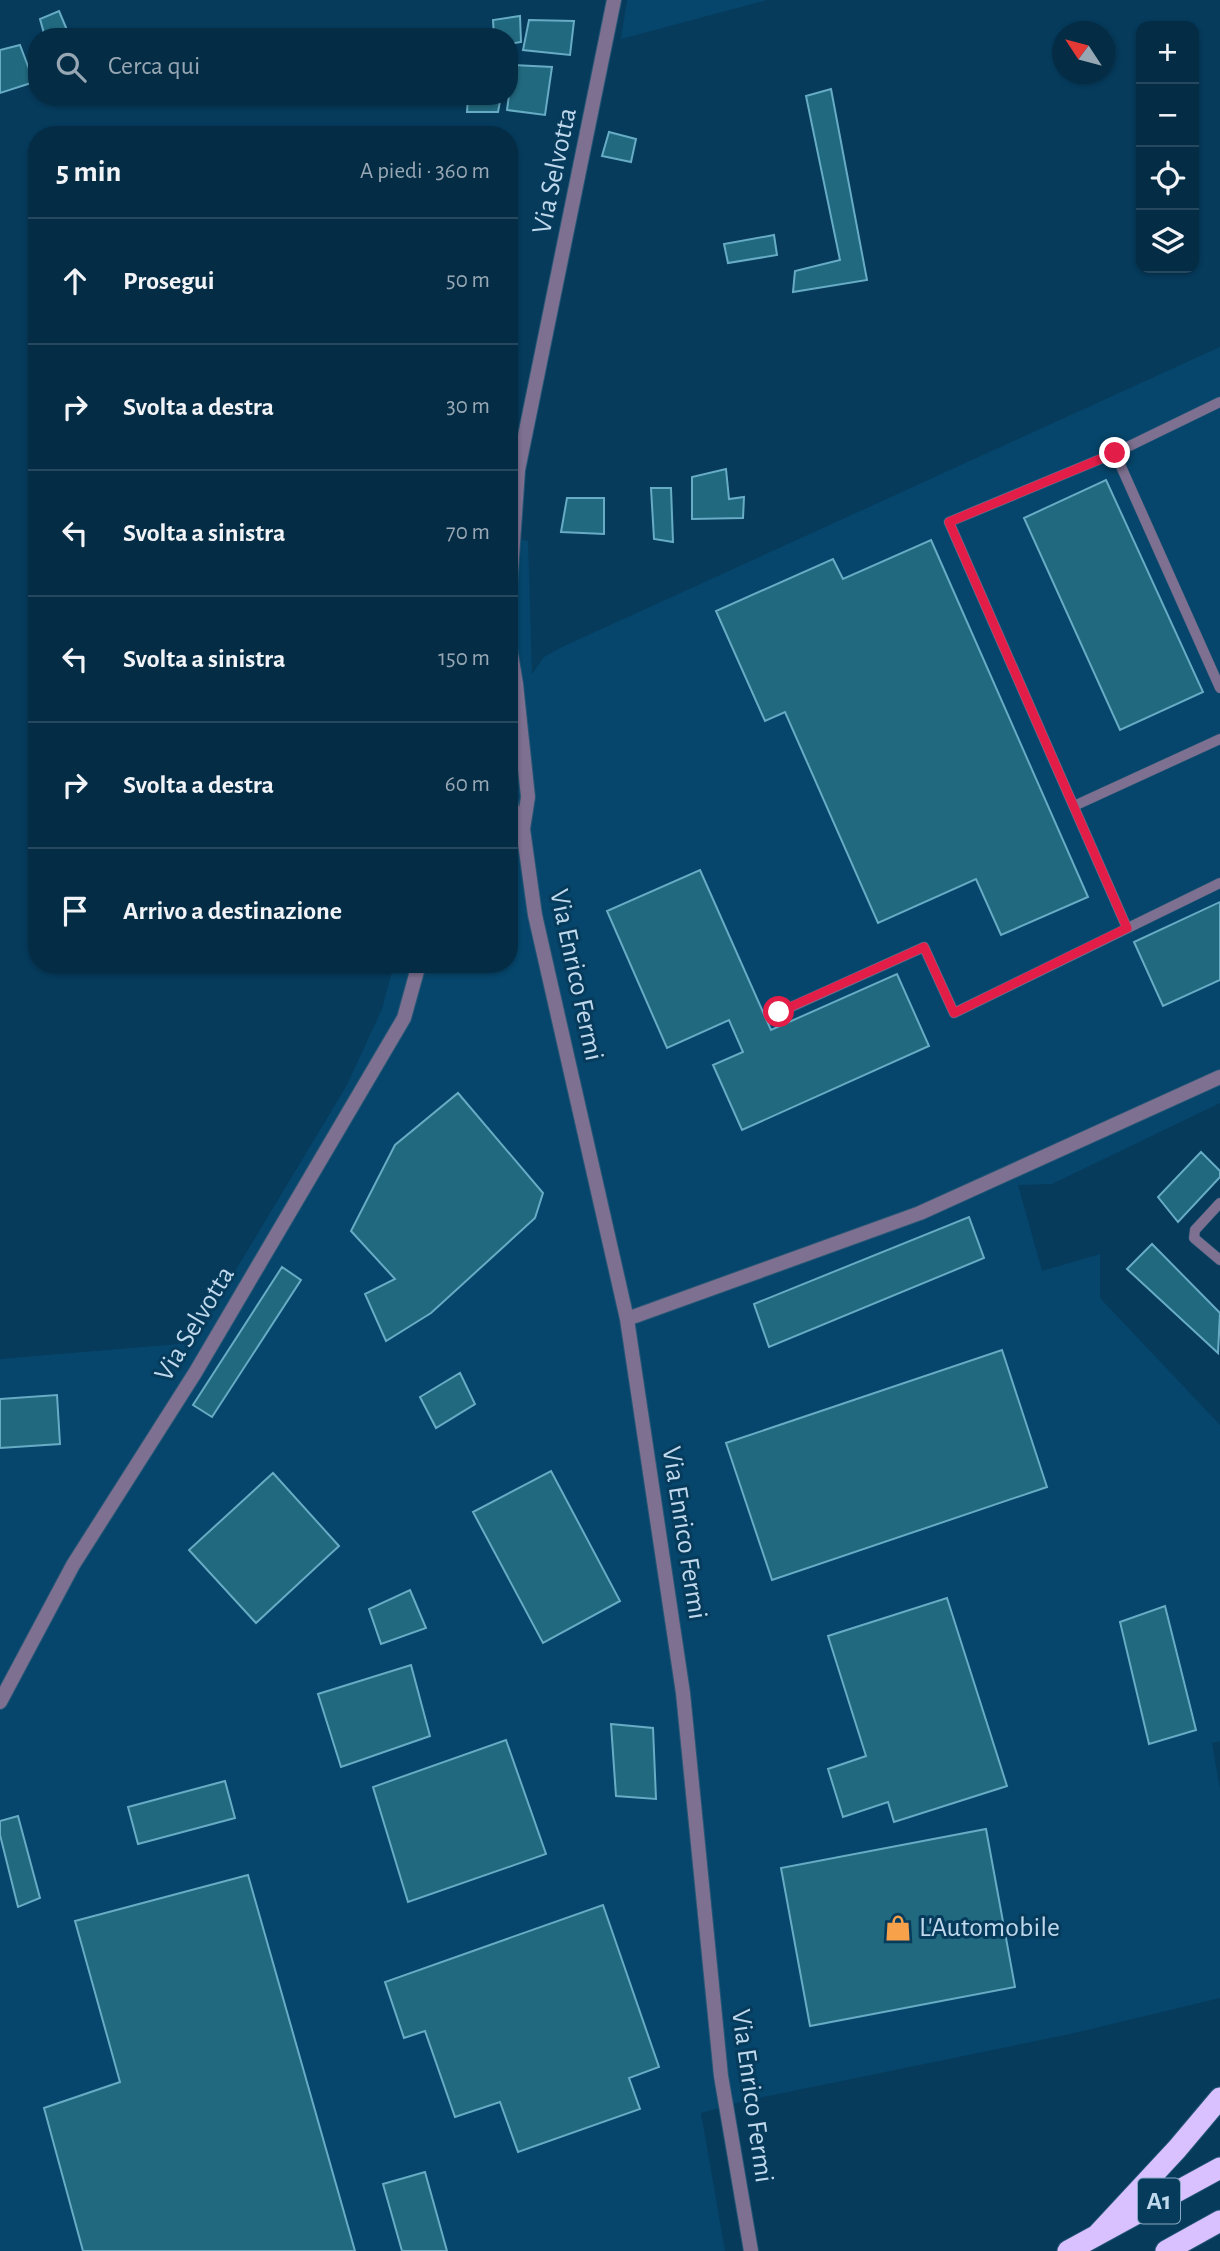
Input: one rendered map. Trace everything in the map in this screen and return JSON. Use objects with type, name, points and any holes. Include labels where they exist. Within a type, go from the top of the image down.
[{"type":"highway","points":[[1098,2234],[1186,2140],[1220,2098]]},
{"type":"highway","name":"A1","points":[[1069,2251],[1220,2168]]},
{"type":"highway","name":"A1","points":[[1166,2251],[1220,2221]]},
{"type":"street","name":"Via Selvotta","points":[[518,470],[614,0]]},
{"type":"street","name":"Via Enrico Fermi","points":[[518,703],[528,797],[523,829],[535,915],[626,1319],[683,1693],[721,2076],[751,2251]]},
{"type":"street","points":[[518,742],[523,750]]},
{"type":"street","name":"Via Enrico Fermi","points":[[518,819],[523,829]]},
{"type":"street","name":"Via Selvotta","points":[[0,1702],[73,1565],[195,1373],[404,1018],[416,973]]},
{"type":"street","points":[[626,1319],[920,1213],[1220,1077]]},
{"type":"lane","points":[[1127,928],[949,522],[1115,453],[1220,402]]},
{"type":"lane","points":[[1115,453],[1220,688]]},
{"type":"lane","points":[[1074,806],[1220,739]]},
{"type":"lane","points":[[779,1012],[924,947],[954,1013],[1220,883]]},
{"type":"lane","points":[[1220,1203],[1195,1230],[1194,1238],[1220,1260]]},
{"type":"shaded area","points":[[627,0],[767,0],[621,39]]},
{"type":"shaded area","points":[[1220,347],[1220,1103],[1052,1184],[1018,1185],[1042,1271],[1100,1254],[1100,1298],[1220,1425],[1220,1741],[1212,1743],[1220,1789],[1220,1998],[1070,2034],[744,2101],[701,2113],[725,2251],[0,2251],[0,1359],[192,1343],[347,1085],[382,1009],[392,973],[518,973],[518,539],[528,541],[532,674],[544,657]]},
{"type":"building","points":[[59,11],[66,28],[42,28],[40,19]]},
{"type":"building","points":[[520,16],[521,42],[518,42],[518,28],[493,28],[493,20]]},
{"type":"building","points":[[529,20],[574,21],[570,55],[523,50]]},
{"type":"building","points":[[20,45],[28,66],[28,84],[0,93],[0,50]]},
{"type":"building","points":[[518,65],[552,67],[545,115],[507,110],[508,105],[518,105]]},
{"type":"building","points":[[831,89],[867,280],[793,292],[795,271],[840,260],[806,96]]},
{"type":"building","points":[[467,105],[499,105],[498,112],[467,112]]},
{"type":"building","points":[[609,132],[636,139],[631,162],[602,156]]},
{"type":"building","points":[[774,235],[777,255],[728,263],[724,244]]},
{"type":"building","points":[[726,469],[729,499],[744,497],[743,518],[692,519],[692,477]]},
{"type":"building","points":[[1106,480],[1203,692],[1120,730],[1024,518]]},
{"type":"building","points":[[651,488],[671,488],[673,542],[654,539]]},
{"type":"building","points":[[567,498],[604,498],[604,534],[561,532]]},
{"type":"building","points":[[931,540],[1088,897],[1001,935],[976,879],[878,923],[785,712],[765,721],[716,611],[833,559],[843,579]]},
{"type":"building","points":[[700,870],[771,1030],[897,974],[929,1046],[742,1130],[713,1065],[743,1052],[729,1020],[667,1048],[607,911]]},
{"type":"building","points":[[1220,902],[1220,980],[1163,1006],[1134,942]]},
{"type":"building","points":[[458,1093],[543,1193],[535,1218],[431,1313],[386,1341],[365,1294],[395,1279],[351,1231],[395,1145]]},
{"type":"building","points":[[1201,1152],[1220,1171],[1220,1177],[1178,1222],[1158,1197]]},
{"type":"building","points":[[969,1217],[984,1258],[769,1347],[754,1304]]},
{"type":"building","points":[[1152,1244],[1220,1313],[1218,1353],[1127,1269]]},
{"type":"building","points":[[282,1267],[301,1280],[212,1417],[193,1405]]},
{"type":"building","points":[[1002,1350],[1047,1487],[772,1580],[726,1443]]},
{"type":"building","points":[[460,1373],[475,1404],[436,1428],[420,1397]]},
{"type":"building","points":[[57,1395],[60,1444],[0,1448],[0,1399]]},
{"type":"building","points":[[551,1471],[620,1601],[543,1643],[473,1512]]},
{"type":"building","points":[[273,1473],[339,1546],[256,1623],[189,1550]]},
{"type":"building","points":[[410,1590],[426,1628],[381,1644],[369,1609]]},
{"type":"building","points":[[947,1598],[1007,1786],[894,1822],[888,1802],[843,1817],[828,1769],[866,1756],[828,1636]]},
{"type":"building","points":[[1165,1606],[1196,1730],[1149,1744],[1120,1622]]},
{"type":"building","points":[[411,1665],[430,1736],[341,1767],[318,1694]]},
{"type":"building","points":[[611,1724],[653,1728],[656,1799],[616,1796]]},
{"type":"building","points":[[506,1740],[546,1854],[408,1902],[373,1787]]},
{"type":"building","points":[[225,1781],[235,1818],[138,1844],[128,1807]]},
{"type":"building","points":[[18,1816],[40,1898],[18,1907],[0,1835],[0,1821]]},
{"type":"building","name":"L'Automobile","points":[[986,1829],[1015,1987],[810,2026],[781,1868]]},
{"type":"building","points":[[248,1875],[355,2251],[83,2251],[44,2108],[120,2082],[75,1921]]},
{"type":"building","points":[[603,1905],[659,2067],[629,2078],[640,2109],[518,2152],[500,2102],[455,2117],[425,2031],[404,2038],[385,1982]]},
{"type":"building","points":[[425,2172],[447,2251],[402,2251],[383,2184]]},
{"type":"place","name":"L'Automobile","points":[[898,1928]]},
{"type":"route","points":[[779,1012],[924,947],[954,1013],[1127,928],[949,522],[1115,453]]}]
